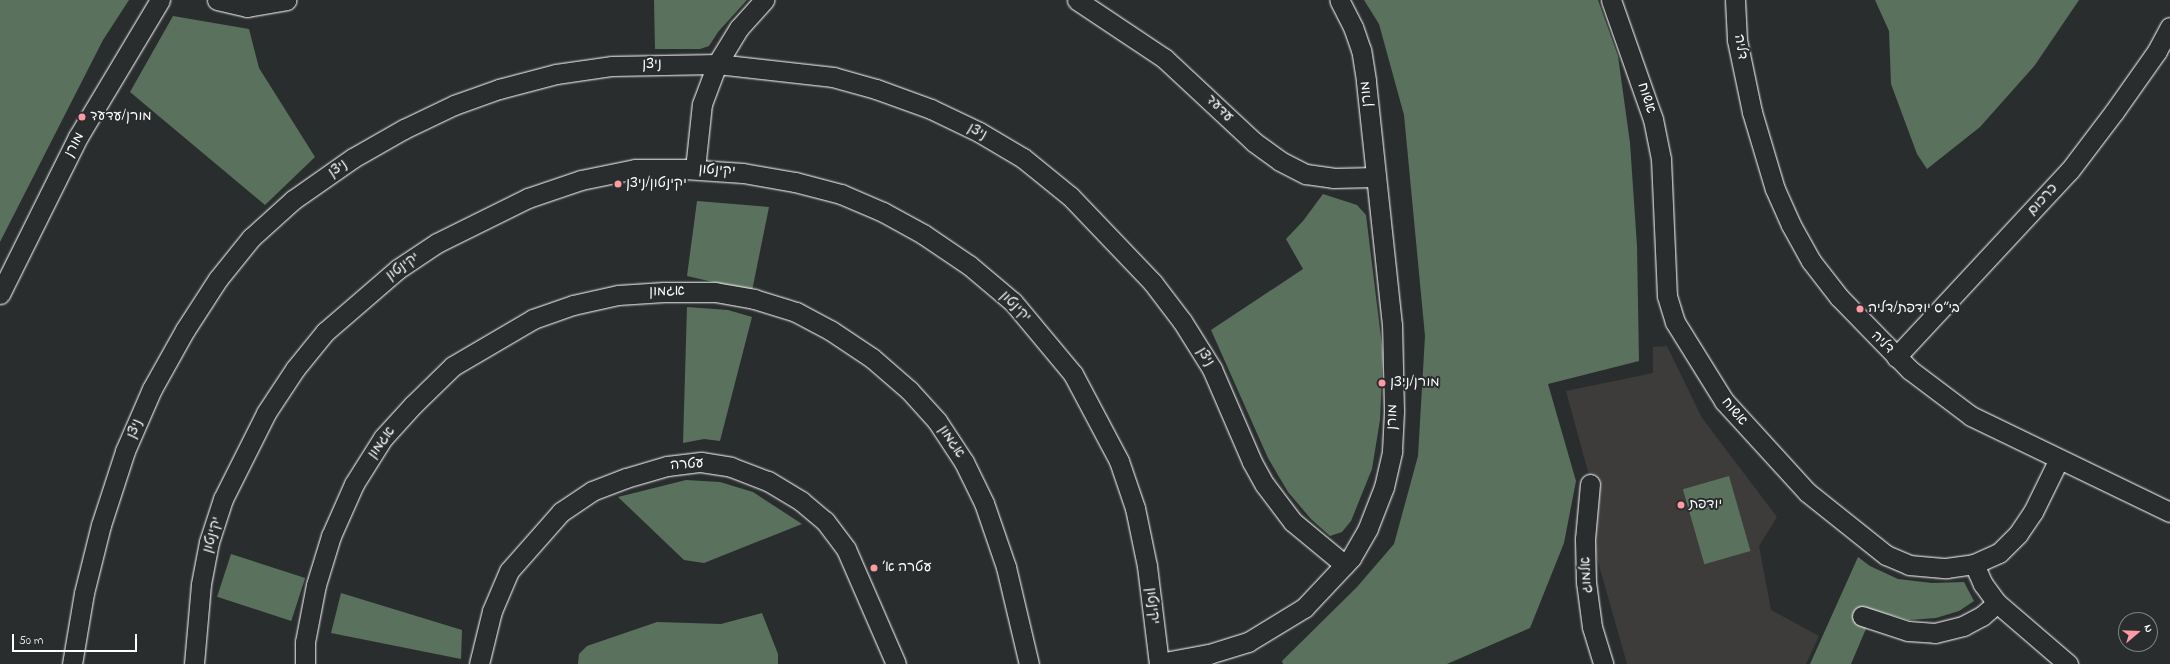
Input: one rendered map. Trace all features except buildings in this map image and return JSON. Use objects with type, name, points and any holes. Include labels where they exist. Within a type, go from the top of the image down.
[{"type":"street","name":"מורן","points":[[0,294],[78,137],[160,0]]},
{"type":"street","points":[[217,0],[247,7],[286,0]]},
{"type":"street","points":[[695,170],[702,104],[717,64],[739,28],[764,0]]},
{"type":"street","name":"עדעד","points":[[1077,0],[1164,58],[1254,142],[1280,161],[1306,174],[1333,178],[1376,177]]},
{"type":"street","name":"מורן","points":[[1159,664],[1209,654],[1248,642],[1304,608],[1346,565],[1368,528],[1380,498],[1392,451],[1394,411],[1392,325],[1361,50],[1353,27],[1339,0]]},
{"type":"street","name":"אשוח","points":[[1611,0],[1653,119],[1661,159],[1667,296],[1675,322],[1692,353],[1724,401],[1761,444],[1807,492],[1881,551],[1909,565],[1946,568],[1974,564],[1999,553],[2018,534],[2032,512],[2059,459]]},
{"type":"street","name":"דליה","points":[[1735,0],[1738,40],[1754,119],[1773,182],[1791,225],[1811,261],[1839,297],[1896,357],[1938,393],[1971,416],[2170,512]]},
{"type":"street","name":"כרכום","points":[[1896,357],[2070,170],[2114,112],[2157,51],[2170,27]]},
{"type":"street","name":"ניצן","points":[[72,664],[84,593],[101,525],[126,451],[152,389],[218,279],[251,238],[293,200],[353,158],[404,129],[462,102],[499,88],[549,76],[612,66],[717,64],[833,77],[876,89],[945,116],[979,132],[1023,158],[1070,196],[1153,283],[1182,321],[1212,369],[1252,462],[1265,485],[1294,522],[1346,565]]},
{"type":"street","name":"יקינטון","points":[[194,664],[201,584],[209,542],[223,499],[266,413],[295,369],[325,332],[398,269],[437,243],[528,198],[580,180],[635,170],[695,170],[743,173],[795,182],[841,194],[883,212],[923,234],[969,265],[1013,302],[1073,374],[1119,461],[1135,508],[1144,551],[1159,664]]},
{"type":"street","name":"אגמון","points":[[304,664],[305,642],[316,585],[332,536],[354,484],[384,438],[413,404],[453,366],[533,319],[573,305],[618,295],[671,292],[715,292],[754,299],[796,312],[830,330],[872,358],[909,390],[937,421],[964,462],[984,503],[1006,567],[1029,664]]},
{"type":"street","name":"עטרה","points":[[479,664],[492,611],[509,572],[561,512],[592,491],[626,478],[667,466],[701,462],[731,467],[768,481],[801,501],[825,521],[850,556],[896,664]]},
{"type":"street","name":"אלמוג","points":[[1590,484],[1586,539],[1586,582],[1592,627],[1603,664]]},
{"type":"street","points":[[1974,564],[1983,584],[1997,602],[2068,664]]},
{"type":"street","points":[[1862,616],[1908,631],[1935,633],[1963,626],[1982,616],[1997,602]]},
{"type":"shaded area","name":"יודפת","points":[[1667,346],[1702,418],[1777,517],[1759,546],[1771,610],[1819,636],[1806,664],[1627,664],[1593,544],[1594,494],[1566,391],[1653,373],[1653,347]]},
{"type":"green space","points":[[0,0],[129,0],[103,40],[0,242]]},
{"type":"green space","points":[[654,0],[747,0],[718,32],[709,46],[700,49],[655,49]]},
{"type":"green space","points":[[1364,0],[1598,0],[1618,56],[1630,143],[1637,246],[1639,361],[1548,384],[1576,481],[1564,543],[1530,628],[1447,664],[1283,664],[1282,661],[1357,587],[1394,544],[1418,456],[1425,336],[1404,115],[1379,24]]},
{"type":"green space","points":[[1875,0],[2079,0],[2035,65],[1980,127],[1927,169],[1917,154],[1891,84],[1889,31]]},
{"type":"green space","points":[[173,16],[249,29],[259,68],[315,157],[265,205],[130,92]]},
{"type":"green space","points":[[1323,194],[1357,205],[1366,215],[1383,354],[1380,420],[1372,469],[1351,521],[1342,532],[1330,536],[1311,519],[1288,492],[1268,458],[1211,330],[1303,269],[1286,239],[1303,221]]},
{"type":"green space","points":[[697,201],[769,207],[752,291],[687,276]]},
{"type":"green space","points":[[687,307],[728,310],[752,317],[720,441],[704,439],[683,443]]},
{"type":"green space","points":[[1729,476],[1750,551],[1704,564],[1683,489]]},
{"type":"green space","points":[[686,480],[720,482],[753,492],[802,524],[704,563],[684,560],[618,497]]},
{"type":"green space","points":[[231,554],[305,578],[291,621],[217,597]]},
{"type":"green space","points":[[1858,557],[1870,566],[1898,579],[1932,583],[1964,582],[1974,601],[1959,611],[1936,618],[1909,620],[1874,610],[1851,664],[1810,664]]},
{"type":"green space","points":[[341,593],[462,630],[461,659],[331,633]]},
{"type":"green space","points":[[762,613],[778,654],[778,664],[578,664],[579,654],[587,646],[657,622],[721,624]]},
{"type":"place","name":"מורן/עדעד","points":[[82,117]]},
{"type":"place","name":"יקינטון/ניצן","points":[[618,184]]},
{"type":"place","name":"בי״ס יודפת/דליה","points":[[1860,309]]},
{"type":"place","name":"מורן/ניצן","points":[[1382,383]]},
{"type":"place","name":"יודפת","points":[[1681,505]]},
{"type":"place","name":"עטרה א׳","points":[[874,568]]}]
